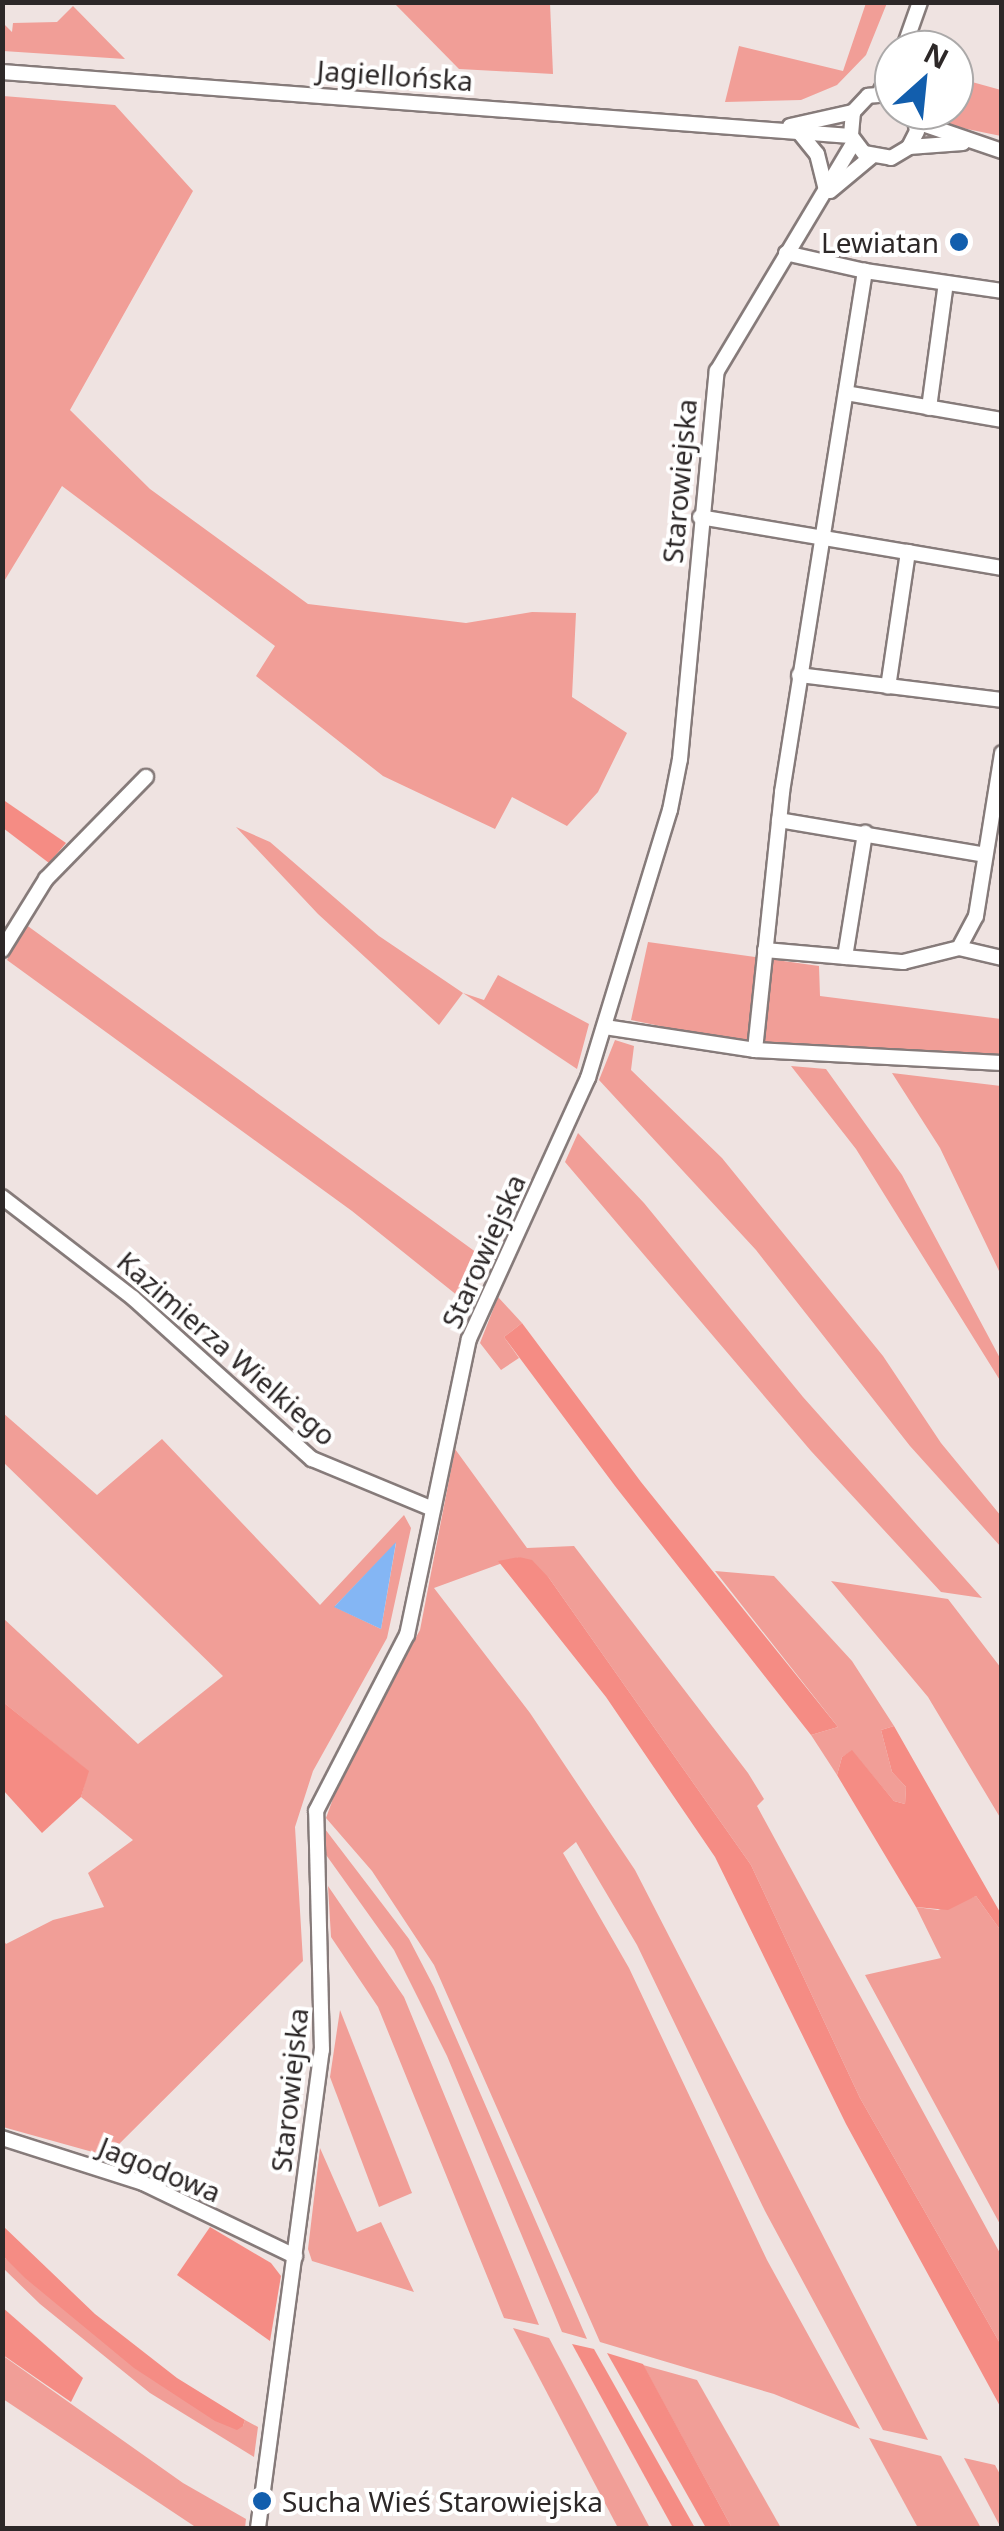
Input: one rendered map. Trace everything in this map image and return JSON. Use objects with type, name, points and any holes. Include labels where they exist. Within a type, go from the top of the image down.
[{"type":"street","points":[[910,30],[920,2]]},
{"type":"street","name":"Jagiellońska","points":[[2,72],[792,129],[852,139]]},
{"type":"street","points":[[874,100],[853,112],[852,139],[870,156],[892,158],[909,147],[972,143]]},
{"type":"street","name":"Jagiellońska","points":[[792,129],[853,112]]},
{"type":"street","points":[[792,129],[817,154],[822,196]]},
{"type":"street","points":[[909,147],[912,130]]},
{"type":"street","points":[[945,130],[1002,151]]},
{"type":"street","name":"Starowiejska","points":[[258,2528],[324,2038],[316,1811],[407,1635],[469,1339],[575,1111],[605,1026],[676,786],[717,371],[852,139]]},
{"type":"street","points":[[822,196],[870,156]]},
{"type":"street","points":[[786,253],[865,272],[1002,291]]},
{"type":"street","points":[[755,1050],[779,820],[820,537],[865,272]]},
{"type":"street","points":[[929,408],[946,283]]},
{"type":"street","points":[[846,393],[1002,420]]},
{"type":"street","points":[[700,517],[1002,568]]},
{"type":"street","points":[[888,688],[908,552]]},
{"type":"street","points":[[800,675],[1002,700]]},
{"type":"street","points":[[959,948],[976,916],[1002,753]]},
{"type":"street","points":[[2,950],[46,879],[146,777]]},
{"type":"street","points":[[779,820],[985,854]]},
{"type":"street","points":[[845,956],[865,832]]},
{"type":"street","points":[[764,950],[904,962],[959,948],[1002,958]]},
{"type":"street","points":[[605,1026],[755,1050],[1002,1062]]},
{"type":"street","name":"Kazimierza Wielkiego","points":[[2,1197],[133,1298],[320,1464],[433,1509]]},
{"type":"street","name":"Jagodowa","points":[[2,2138],[143,2183],[295,2256]]},
{"type":"shaded area","points":[[394,3],[550,3],[553,74],[459,69]]},
{"type":"shaded area","points":[[866,3],[887,3],[866,55],[837,85],[801,100],[725,102],[739,46],[843,71]]},
{"type":"shaded area","points":[[73,6],[125,59],[3,51],[3,23],[12,32],[13,23],[57,22]]},
{"type":"shaded area","points":[[974,83],[1001,90],[1001,136],[972,130]]},
{"type":"shaded area","points":[[3,96],[115,105],[193,191],[70,410],[150,489],[308,604],[466,623],[532,612],[576,613],[572,697],[627,733],[598,792],[567,826],[512,797],[495,829],[383,776],[256,676],[275,646],[62,486],[3,583]]},
{"type":"shaded area","points":[[2,799],[66,843],[49,863],[3,828]]},
{"type":"shaded area","points":[[236,827],[270,842],[379,936],[463,993],[439,1025],[318,914]]},
{"type":"shaded area","points":[[25,924],[484,1258],[463,1300],[352,1211],[7,960]]},
{"type":"shaded area","points":[[648,942],[819,966],[820,996],[1001,1019],[1001,1056],[733,1041],[631,1020]]},
{"type":"shaded area","points":[[498,975],[589,1024],[577,1069],[463,993],[484,1000]]},
{"type":"shaded area","points":[[615,1040],[634,1046],[631,1070],[722,1158],[883,1356],[941,1443],[1001,1516],[1001,1547],[910,1446],[756,1250],[599,1080]]},
{"type":"shaded area","points":[[791,1066],[826,1069],[902,1175],[1001,1360],[1001,1382],[856,1149]]},
{"type":"shaded area","points":[[892,1073],[1001,1086],[999,1271],[940,1148]]},
{"type":"shaded area","points":[[578,1133],[644,1203],[803,1397],[982,1598],[941,1592],[811,1451],[565,1162]]},
{"type":"shaded area","points":[[498,1297],[522,1323],[504,1337],[519,1358],[501,1370],[480,1343]]},
{"type":"shaded area","points":[[522,1323],[641,1482],[838,1727],[811,1735],[615,1486],[504,1337]]},
{"type":"shaded area","points":[[3,1413],[97,1495],[162,1439],[320,1605],[404,1515],[411,1528],[387,1638],[313,1771],[295,1827],[303,1961],[107,2156],[3,2127],[2,1938],[6,1944],[53,1920],[104,1907],[88,1873],[133,1840],[81,1797],[88,1771],[3,1702],[3,1618],[138,1744],[223,1676],[3,1462]],"holes":[[[396,1543],[381,1629],[335,1606]]]},
{"type":"shaded area","points":[[455,1449],[527,1548],[574,1546],[748,1773],[764,1799],[757,1806],[1001,2255],[1001,2345],[860,2098],[751,1865],[549,1578],[519,1557],[434,1588],[530,1713],[635,1870],[928,2440],[883,2430],[765,2211],[637,1945],[576,1842],[563,1853],[629,1968],[767,2260],[860,2429],[774,2394],[600,2342],[434,1965],[372,1871],[326,1818],[343,1771],[420,1630]]},
{"type":"shaded area","points":[[519,1557],[532,1560],[549,1578],[751,1865],[860,2098],[1001,2345],[1001,2408],[846,2124],[715,1857],[606,1697],[498,1561]]},
{"type":"shaded area","points":[[715,1571],[774,1576],[852,1661],[894,1726],[881,1730],[892,1772],[906,1787],[905,1804],[894,1801],[852,1751],[842,1757],[837,1775],[811,1735],[838,1727]]},
{"type":"shaded area","points":[[831,1581],[948,1599],[1001,1668],[1001,1819],[928,1697]]},
{"type":"shaded area","points":[[3,1702],[89,1771],[81,1797],[42,1833],[3,1790]]},
{"type":"shaded area","points":[[894,1726],[1001,1914],[1001,1931],[976,1896],[948,1910],[916,1907],[837,1775],[842,1757],[852,1750],[894,1801],[905,1804],[906,1787],[892,1772],[881,1730]]},
{"type":"shaded area","points":[[325,1829],[409,1939],[434,1987],[587,2339],[562,2332],[447,2056],[394,1950],[324,1852]]},
{"type":"shaded area","points":[[328,1886],[404,1997],[539,2325],[504,2318],[378,2007],[331,1937]]},
{"type":"shaded area","points":[[976,1896],[1001,1931],[1001,2226],[865,1975],[941,1958],[916,1907],[938,1910]]},
{"type":"shaded area","points":[[340,2010],[412,2193],[379,2207],[330,2077]]},
{"type":"shaded area","points":[[320,2148],[357,2232],[381,2222],[414,2292],[312,2261],[308,2249]]},
{"type":"shaded area","points":[[3,2226],[95,2314],[177,2378],[245,2420],[243,2426],[237,2430],[215,2421],[134,2368],[25,2278],[3,2256]]},
{"type":"shaded area","points":[[210,2227],[271,2263],[281,2276],[270,2341],[177,2275]]},
{"type":"shaded area","points":[[2,2256],[243,2426],[245,2420],[258,2427],[254,2457],[150,2393],[40,2304],[3,2268]]},
{"type":"shaded area","points":[[2,2307],[83,2378],[71,2402],[3,2355]]},
{"type":"shaded area","points":[[513,2328],[549,2338],[650,2528],[618,2528]]},
{"type":"shaded area","points":[[572,2344],[594,2349],[695,2528],[673,2528]]},
{"type":"shaded area","points":[[607,2353],[643,2364],[732,2528],[706,2528]]},
{"type":"shaded area","points":[[2,2355],[183,2483],[246,2519],[245,2528],[197,2528],[3,2399]]},
{"type":"shaded area","points":[[643,2365],[697,2380],[781,2528],[732,2528]]},
{"type":"shaded area","points":[[869,2438],[941,2456],[981,2528],[918,2528]]},
{"type":"shaded area","points":[[964,2458],[995,2465],[1001,2476],[1001,2528]]},
{"type":"water","points":[[396,1542],[381,1629],[334,1607]]},
{"type":"place","name":"Lewiatan","points":[[959,242]]},
{"type":"place","name":"Sucha Wieś Starowiejska","points":[[262,2501]]}]
